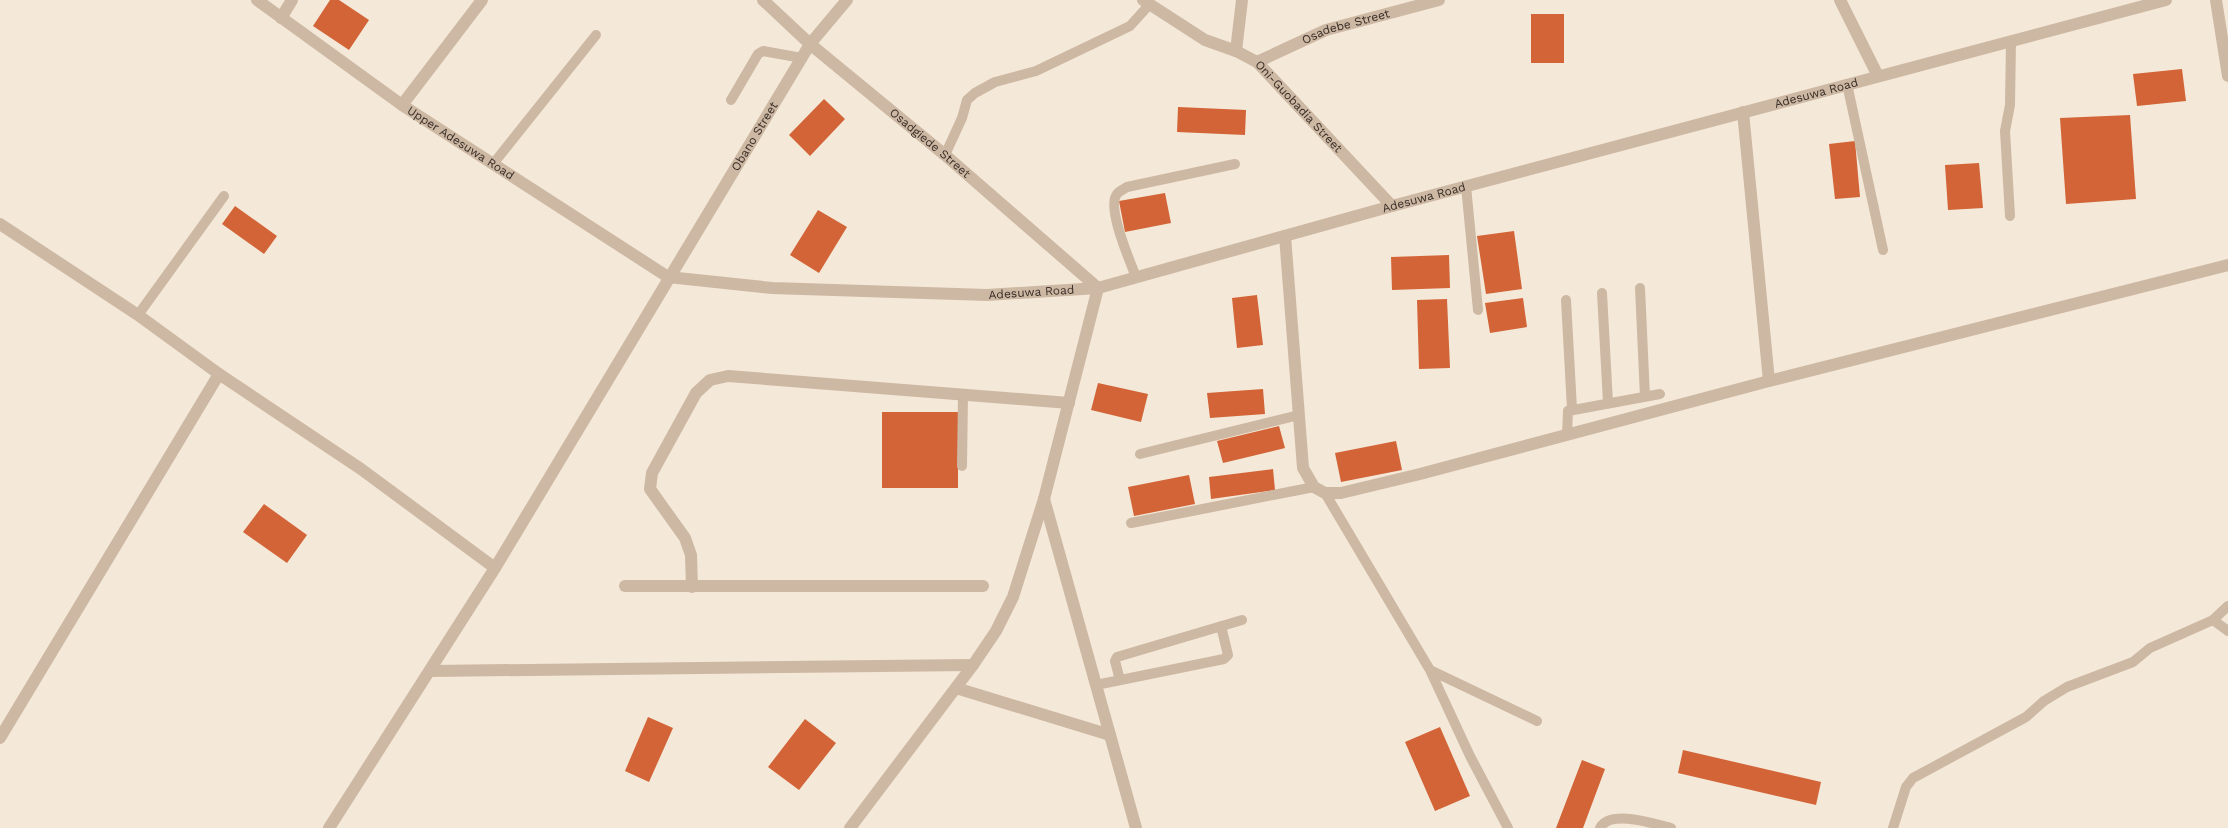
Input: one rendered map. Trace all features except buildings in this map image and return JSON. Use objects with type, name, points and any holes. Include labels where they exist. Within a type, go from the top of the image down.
[{"type":"street","name":"Upper Adesuwa Road","points":[[257,0],[402,105],[668,277]]},
{"type":"street","points":[[282,18],[292,0]]},
{"type":"street","points":[[402,105],[482,0]]},
{"type":"street","name":"Osadgiede Street","points":[[763,0],[810,44],[945,155],[1098,288]]},
{"type":"street","name":"Obano Street","points":[[329,828],[495,568],[668,277],[810,44],[847,0]]},
{"type":"street","points":[[1236,51],[1242,0]]},
{"type":"street","name":"Osadebe Street","points":[[1257,62],[1326,30],[1440,0]]},
{"type":"street","points":[[1840,0],[1878,76]]},
{"type":"street","name":"Adesuwa Road","points":[[668,277],[772,288],[987,295],[1098,288],[1466,186],[2166,0]]},
{"type":"street","points":[[2216,0],[2228,76]]},
{"type":"street","name":"Oni-Guobadia Street","points":[[1146,3],[1205,40],[1236,51],[1257,62],[1392,206]]},
{"type":"street","points":[[1743,112],[1769,381]]},
{"type":"street","points":[[0,224],[138,315],[219,374],[361,469],[495,568]]},
{"type":"street","points":[[1284,236],[1303,468],[1319,490],[1341,492],[1420,474],[1769,381],[2228,265]]},
{"type":"street","points":[[850,828],[973,665],[996,631],[1013,597],[1044,499],[1098,288]]},
{"type":"street","points":[[0,738],[219,374]]},
{"type":"street","points":[[692,587],[691,555],[685,538],[650,489],[652,473],[696,393],[710,380],[728,376],[1070,403]]},
{"type":"street","points":[[1044,499],[1136,828]]},
{"type":"street","points":[[625,586],[983,586]]},
{"type":"street","points":[[430,671],[973,665]]},
{"type":"street","points":[[956,688],[1110,735]]},
{"type":"lane","points":[[945,155],[962,118],[967,100],[975,93],[995,82],[1036,71],[1130,26],[1146,3]]},
{"type":"lane","points":[[493,164],[596,35]]},
{"type":"lane","points":[[2010,41],[2010,105],[2005,131],[2010,216]]},
{"type":"lane","points":[[731,100],[758,54],[763,51],[802,58]]},
{"type":"lane","points":[[1847,84],[1883,250]]},
{"type":"lane","points":[[1136,277],[1115,215],[1114,203],[1117,194],[1127,187],[1235,164]]},
{"type":"lane","points":[[1466,186],[1478,310]]},
{"type":"lane","points":[[138,315],[224,196]]},
{"type":"lane","points":[[1640,288],[1645,397]]},
{"type":"lane","points":[[1602,293],[1608,403]]},
{"type":"lane","points":[[1566,300],[1572,409]]},
{"type":"lane","points":[[1567,435],[1566,415],[1572,409],[1660,394]]},
{"type":"lane","points":[[962,395],[962,466]]},
{"type":"lane","points":[[1140,454],[1299,415]]},
{"type":"lane","points":[[1131,523],[1319,490],[1430,670],[1470,756],[1508,828]]},
{"type":"lane","points":[[1893,828],[1906,787],[1913,778],[2026,717],[2044,701],[2066,687],[2133,662],[2150,648],[2213,620],[2228,606]]},
{"type":"lane","points":[[1120,680],[1115,661],[1117,657],[1242,620]]},
{"type":"lane","points":[[2213,620],[2228,631]]},
{"type":"lane","points":[[1096,685],[1224,658],[1228,655],[1228,650],[1221,626]]},
{"type":"lane","points":[[1430,670],[1537,721]]},
{"type":"lane","points":[[1600,828],[1603,823],[1612,819],[1631,819],[1670,828]]}]
